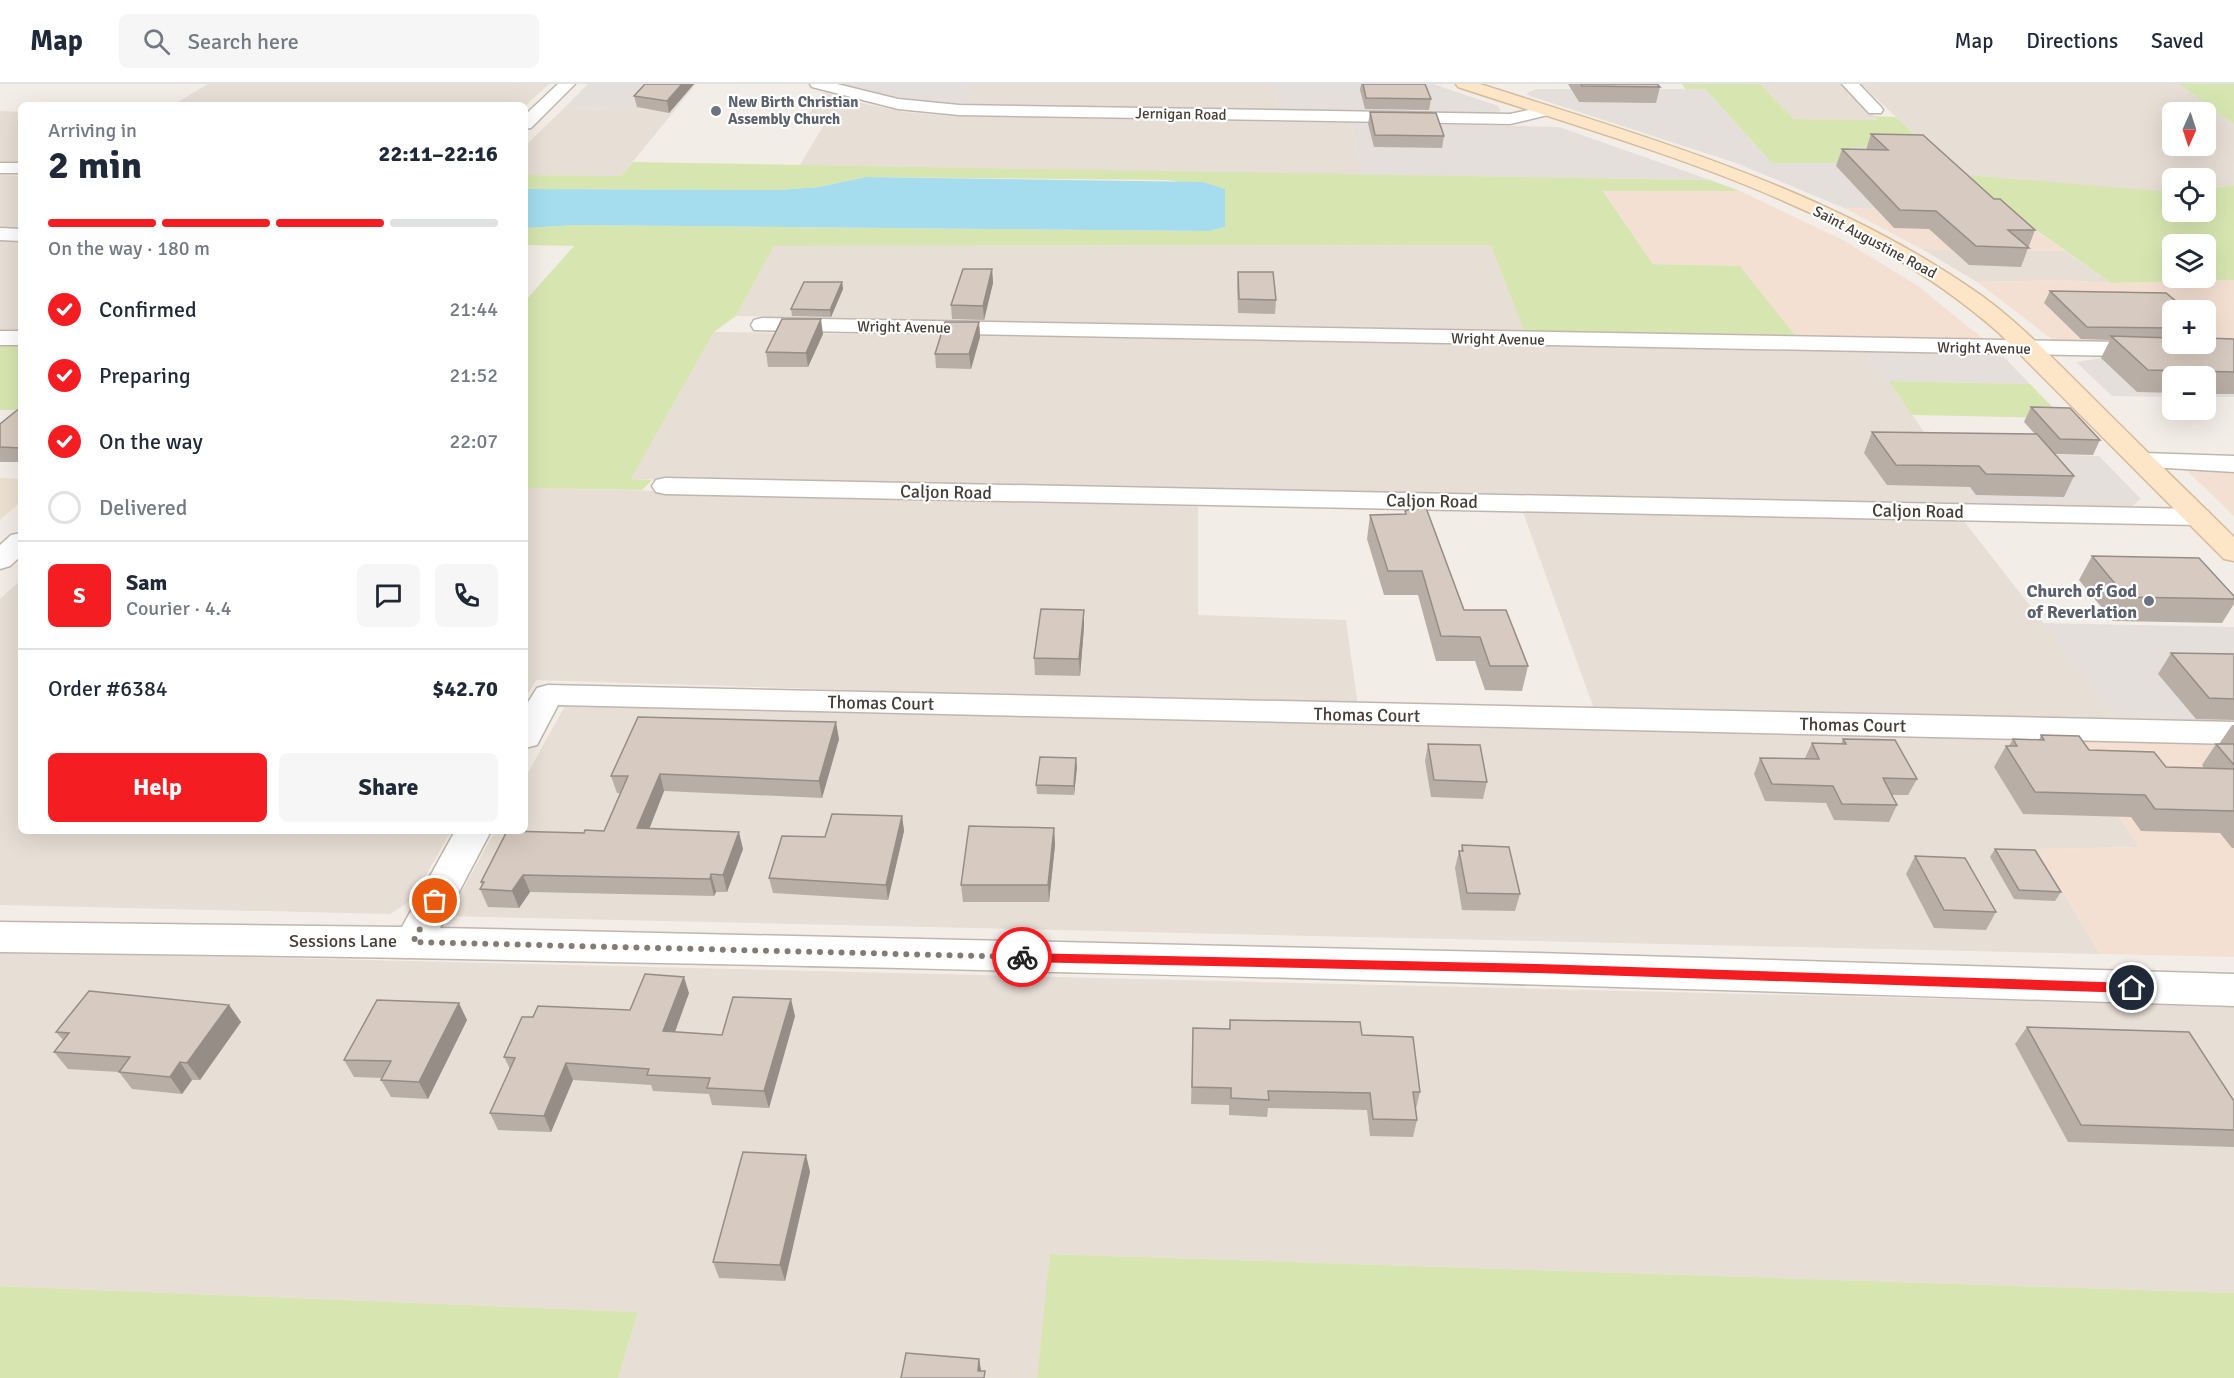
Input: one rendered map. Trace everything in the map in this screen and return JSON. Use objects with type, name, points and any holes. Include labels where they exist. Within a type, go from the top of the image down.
[{"type":"main road","name":"Saint Augustine Road","points":[[1464,84],[1730,174],[1841,222],[1944,279],[1976,302],[2031,349],[2234,553]]},
{"type":"street","points":[[528,121],[567,84]]},
{"type":"street","name":"Jernigan Road","points":[[818,84],[898,104],[959,110],[1500,118],[1546,111]]},
{"type":"street","points":[[1850,84],[1875,110]]},
{"type":"street","points":[[0,168],[18,168]]},
{"type":"street","points":[[0,234],[18,235]]},
{"type":"street","name":"Wright Avenue","points":[[762,325],[2234,351]]},
{"type":"street","points":[[0,338],[18,338]]},
{"type":"street","points":[[2143,461],[2234,464]]},
{"type":"street","name":"Caljon Road","points":[[665,486],[2198,517]]},
{"type":"street","points":[[0,560],[18,544]]},
{"type":"street","name":"Thomas Court","points":[[528,731],[548,695],[2234,733]]},
{"type":"street","points":[[413,942],[471,834]]},
{"type":"street","name":"Sessions Lane","points":[[0,937],[413,942],[1538,968],[2234,990]]},
{"type":"shaded area","points":[[208,84],[549,84],[528,103],[178,102]]},
{"type":"shaded area","points":[[588,84],[696,84],[675,110],[564,108]]},
{"type":"shaded area","points":[[838,84],[976,84],[967,107],[901,100]]},
{"type":"shaded area","points":[[976,84],[1273,84],[1279,113],[967,107]]},
{"type":"shaded area","points":[[1273,84],[1433,84],[1498,106],[1501,111],[1484,114],[1279,113]]},
{"type":"shaded area","points":[[1760,84],[1842,84],[1879,120],[1794,119]]},
{"type":"shaded area","points":[[1861,84],[2179,84],[2204,102],[2162,102],[2162,156],[2216,156],[2216,111],[2234,124],[2234,185],[2216,187],[2216,168],[2162,168],[2162,192],[1957,174]]},
{"type":"shaded area","points":[[1537,89],[1705,89],[1772,163],[1865,162],[1849,146],[1928,147],[2007,210],[1844,208],[1736,163],[1527,95]]},
{"type":"shaded area","points":[[824,92],[847,100],[904,112],[951,116],[1351,123],[1363,175],[800,165],[828,118],[807,117]]},
{"type":"shaded area","points":[[564,108],[675,110],[621,176],[528,175],[528,143]]},
{"type":"shaded area","points":[[0,111],[18,112],[18,165],[0,165]]},
{"type":"shaded area","points":[[1351,123],[1559,127],[1710,180],[1363,175]]},
{"type":"shaded area","points":[[0,175],[18,176],[18,233],[0,232]]},
{"type":"shaded area","points":[[1603,190],[1740,191],[1845,241],[1918,286],[1982,338],[1938,344],[1799,340],[1740,266],[1653,264]]},
{"type":"shaded area","points":[[1844,208],[2007,210],[2065,251],[1922,249]]},
{"type":"shaded area","points":[[0,238],[18,239],[18,333],[0,333]]},
{"type":"shaded area","points":[[1492,245],[1525,333],[736,316],[774,246]]},
{"type":"shaded area","points":[[1922,249],[2065,251],[2111,283],[2061,280],[1977,282]]},
{"type":"shaded area","points":[[2061,280],[2111,283],[2162,282],[2162,288],[2216,288],[2216,280],[2234,280],[2234,345],[2216,345],[2216,300],[2162,300],[2162,344],[2057,343],[1977,282]]},
{"type":"shaded area","points":[[714,332],[1862,349],[1889,381],[1937,451],[1981,507],[631,479]]},
{"type":"shaded area","points":[[1862,349],[1995,355],[2004,357],[2030,384],[1889,381]]},
{"type":"shaded area","points":[[2109,357],[2234,358],[2234,397],[2216,397],[2216,366],[2162,366],[2162,397],[2112,396],[2076,362]]},
{"type":"shaded area","points":[[1937,451],[2099,456],[2141,499],[2132,506],[1981,507]]},
{"type":"shaded area","points":[[2182,466],[2234,467],[2234,516]]},
{"type":"shaded area","points":[[0,478],[18,479],[18,505],[0,520]]},
{"type":"shaded area","points":[[528,488],[1198,503],[1198,615],[1346,620],[1358,706],[536,680],[528,694]]},
{"type":"shaded area","points":[[1523,512],[1963,520],[2119,720],[1594,709]]},
{"type":"shaded area","points":[[18,583],[18,834],[449,834],[412,900],[390,914],[0,905],[0,599]]},
{"type":"shaded area","points":[[2043,623],[2234,627],[2234,722],[2119,720]]},
{"type":"shaded area","points":[[565,706],[2068,739],[2139,847],[2037,849],[2100,954],[448,916],[493,834],[528,834],[528,773]]},
{"type":"shaded area","points":[[2068,739],[2234,745],[2234,957],[2100,954],[2037,849],[2139,847]]},
{"type":"shaded area","points":[[0,951],[2234,1006],[2234,1293],[1051,1254],[1037,1378],[618,1378],[638,1312],[0,1286]]},
{"type":"green space","points":[[1682,84],[1760,84],[1794,119],[1877,120],[1875,116],[1896,117],[1928,147],[1850,147],[1865,163],[1772,163],[1705,89],[1685,89]]},
{"type":"green space","points":[[2179,84],[2234,84],[2234,124],[2216,111],[2216,102],[2204,102]]},
{"type":"green space","points":[[633,162],[1710,180],[1740,191],[1603,191],[1653,264],[1740,266],[1799,340],[1525,333],[1491,245],[774,246],[736,316],[714,332],[631,479],[652,480],[642,490],[528,488],[528,298],[574,246],[528,245],[528,228],[576,225],[1209,231],[1225,227],[1225,189],[1167,180],[866,177],[819,187],[778,190],[528,189],[528,175],[621,176]]},
{"type":"green space","points":[[1957,174],[2162,191],[2162,222],[2216,222],[2216,187],[2234,185],[2234,280],[2216,280],[2216,234],[2162,234],[2162,282],[2111,283]]},
{"type":"green space","points":[[0,344],[18,344],[18,409],[0,410]]},
{"type":"green space","points":[[1889,381],[2030,384],[2063,418],[1912,415]]},
{"type":"green space","points":[[1050,1254],[2234,1293],[2234,1378],[1037,1378]]},
{"type":"green space","points":[[0,1286],[638,1312],[618,1378],[0,1378]]},
{"type":"water","points":[[866,177],[1203,182],[1225,189],[1225,227],[1209,231],[576,225],[528,228],[528,189],[778,190],[819,187]]},
{"type":"building","points":[[645,84],[682,84],[667,101],[634,96]]},
{"type":"building","points":[[1363,84],[1425,84],[1431,99],[1366,98]]},
{"type":"building","points":[[1581,84],[1657,84],[1660,87],[1582,86]]},
{"type":"building","points":[[1370,112],[1436,113],[1444,136],[1375,135]]},
{"type":"building","points":[[1871,134],[1923,135],[1994,199],[2000,199],[2035,230],[2008,230],[2029,248],[1976,246],[1936,211],[1900,210],[1842,149],[1888,150]]},
{"type":"building","points":[[963,269],[992,269],[983,306],[951,305]]},
{"type":"building","points":[[1238,272],[1273,272],[1276,300],[1239,299]]},
{"type":"building","points":[[804,282],[842,282],[830,310],[791,309]]},
{"type":"building","points":[[2050,291],[2166,293],[2175,300],[2162,300],[2162,328],[2087,327]]},
{"type":"building","points":[[782,319],[821,319],[806,353],[766,352]]},
{"type":"building","points":[[945,322],[979,322],[969,354],[935,354]]},
{"type":"building","points":[[2111,336],[2162,338],[2162,354],[2216,354],[2216,338],[2234,339],[2234,372],[2216,372],[2216,366],[2162,366],[2162,370],[2148,370]]},
{"type":"building","points":[[2031,407],[2070,408],[2100,440],[2060,439]]},
{"type":"building","points":[[18,409],[18,448],[0,447],[0,424]]},
{"type":"building","points":[[1872,432],[2037,434],[2074,476],[1986,474],[1979,466],[1896,465]]},
{"type":"building","points":[[1425,505],[1464,610],[1506,610],[1528,666],[1490,666],[1480,637],[1441,636],[1422,571],[1388,571],[1370,515],[1406,514],[1405,511]]},
{"type":"building","points":[[2092,556],[2199,558],[2234,596],[2234,599],[2126,597]]},
{"type":"building","points":[[1041,609],[1084,610],[1079,659],[1034,658]]},
{"type":"building","points":[[2171,653],[2234,654],[2234,699],[2209,698]]},
{"type":"building","points":[[638,717],[836,722],[819,781],[660,774],[637,828],[739,832],[723,875],[711,874],[710,879],[523,875],[512,891],[480,889],[484,882],[481,882],[505,834],[604,831],[628,776],[611,776]]},
{"type":"building","points":[[2041,735],[2079,736],[2089,750],[2154,752],[2166,767],[2234,769],[2234,811],[2155,809],[2145,795],[2035,792],[2006,746],[2017,746],[2013,739],[2044,740]]},
{"type":"building","points":[[1843,739],[1895,740],[1917,779],[1883,778],[1897,805],[1842,804],[1833,786],[1772,784],[1760,758],[1819,759],[1812,743],[1846,744]]},
{"type":"building","points":[[1428,744],[1480,745],[1487,782],[1434,780]]},
{"type":"building","points":[[2216,744],[2234,744],[2234,765]]},
{"type":"building","points":[[1040,757],[1076,758],[1074,786],[1036,785]]},
{"type":"building","points":[[832,814],[902,816],[886,885],[769,878],[782,836],[825,837]]},
{"type":"building","points":[[969,826],[1054,828],[1048,885],[961,885]]},
{"type":"building","points":[[1462,845],[1509,847],[1520,894],[1467,893],[1459,851],[1463,851]]},
{"type":"building","points":[[1995,849],[2035,850],[2061,892],[2019,890]]},
{"type":"building","points":[[1915,856],[1965,858],[1996,912],[1944,910]]},
{"type":"building","points":[[645,974],[684,977],[663,1031],[722,1035],[733,997],[791,999],[764,1091],[707,1088],[710,1078],[647,1075],[649,1069],[566,1063],[544,1116],[490,1113],[515,1058],[504,1057],[522,1017],[533,1017],[538,1006],[630,1010]]},
{"type":"building","points":[[89,991],[229,1005],[187,1063],[180,1062],[170,1077],[119,1072],[130,1057],[54,1052],[69,1033],[56,1032]]},
{"type":"building","points":[[377,1000],[459,1003],[419,1082],[381,1080],[391,1061],[344,1060]]},
{"type":"building","points":[[1230,1020],[1360,1022],[1362,1035],[1413,1037],[1420,1092],[1413,1092],[1417,1120],[1373,1119],[1370,1093],[1268,1091],[1269,1100],[1231,1098],[1231,1088],[1192,1087],[1193,1028],[1230,1029]]},
{"type":"building","points":[[2027,1027],[2189,1032],[2234,1101],[2234,1130],[2081,1125]]},
{"type":"building","points":[[743,1152],[806,1155],[780,1265],[713,1262]]},
{"type":"building","points":[[906,1353],[979,1359],[978,1371],[985,1371],[984,1378],[901,1378]]},
{"type":"way so far","points":[[435,901],[413,942],[1022,957]]},
{"type":"place","name":"New Birth Christian Assembly Church","points":[[716,111]]},
{"type":"place","name":"Church of God of Reverlation","points":[[2149,601]]},
{"type":"route","points":[[1022,957],[1538,968],[2132,988]]}]
